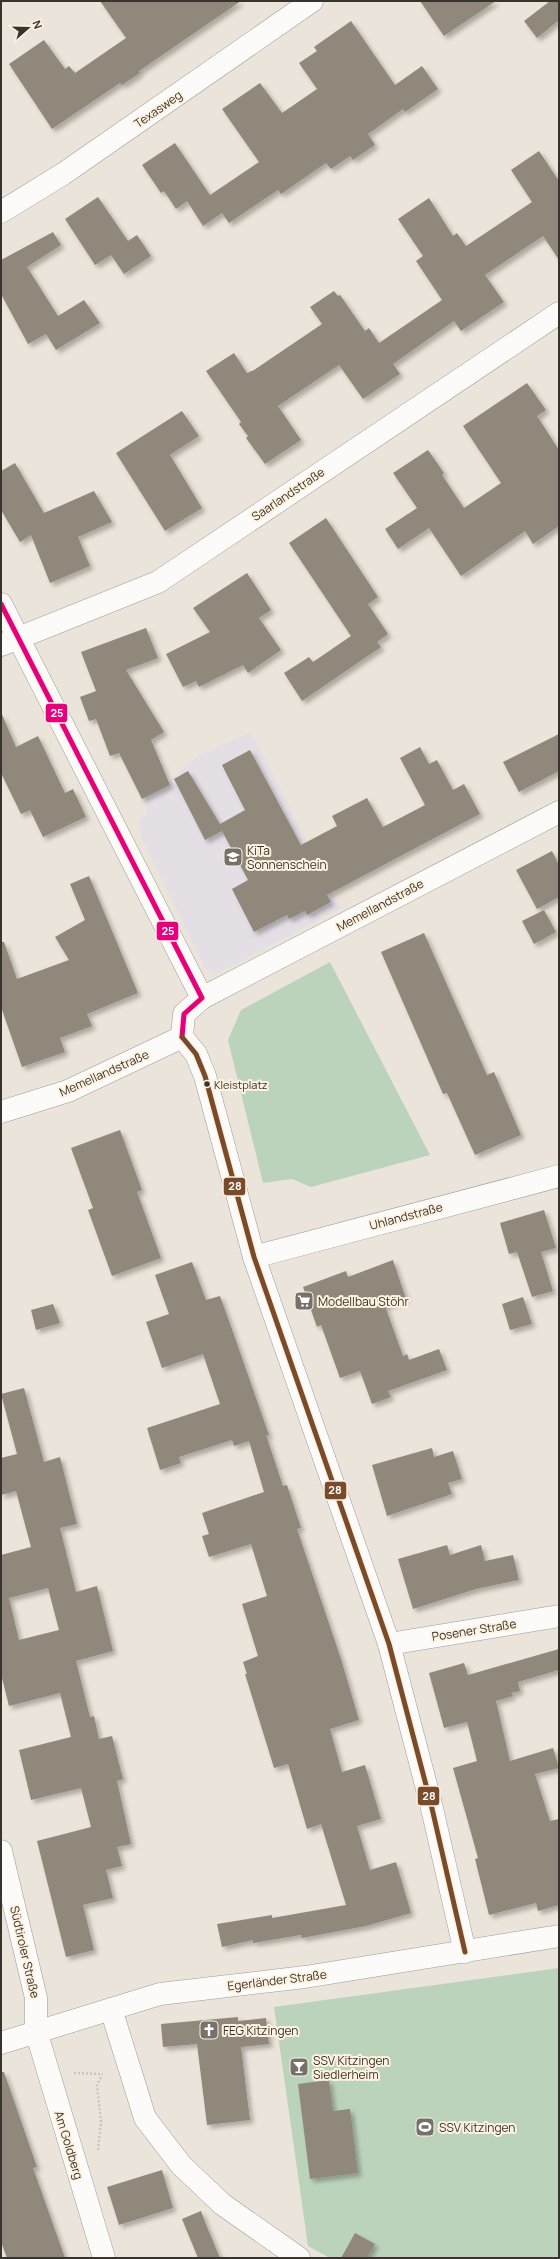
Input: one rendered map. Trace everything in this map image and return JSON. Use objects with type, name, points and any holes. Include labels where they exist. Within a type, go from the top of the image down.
[{"type":"street","name":"Texasweg","points":[[1,212],[63,174],[312,1]]},
{"type":"street","name":"Saarlandstraße","points":[[10,642],[158,582],[559,313]]},
{"type":"street","points":[[1,604],[10,642],[202,998]]},
{"type":"street","name":"Memellandstraße","points":[[1,1112],[68,1092],[182,1037],[184,1014],[202,998],[559,812]]},
{"type":"street","points":[[182,1037],[196,1054],[205,1076],[254,1257],[389,1644],[431,1804],[465,1952]]},
{"type":"street","name":"Uhlandstraße","points":[[254,1257],[559,1176]]},
{"type":"street","name":"Posener Straße","points":[[389,1644],[559,1616]]},
{"type":"street","name":"Südtiroler Straße","points":[[1,1851],[36,1998],[36,2031]]},
{"type":"street","name":"Egerländer Straße","points":[[1,2043],[160,1994],[305,1977],[559,1936]]},
{"type":"street","points":[[111,2009],[126,2063],[145,2118],[181,2165],[222,2204],[299,2258]]},
{"type":"street","name":"Am Goldberg","points":[[36,2031],[47,2072],[104,2258]]},
{"type":"path","points":[[47,2072],[102,2075],[126,2063]]},
{"type":"path","points":[[75,2164],[93,2157],[98,2151],[101,2122],[97,2085],[102,2075]]},
{"type":"shaded area","name":"KiTa Sonnenschein","points":[[251,732],[341,908],[216,974],[205,968],[141,836],[139,819],[149,813],[142,799],[159,790],[198,756]]},
{"type":"green space","points":[[330,962],[430,1155],[311,1187],[292,1179],[263,1183],[228,1040],[241,1010]]},
{"type":"green space","name":"SSV Kitzingen","points":[[559,1968],[559,2258],[330,2258],[308,2246],[274,2007]]},
{"type":"building","points":[[100,1],[241,1],[139,71],[140,73],[122,85],[120,83],[52,129],[9,64],[44,40],[65,69],[69,66],[75,73],[126,38]]},
{"type":"building","points":[[420,1],[496,1],[444,36]]},
{"type":"building","points":[[550,1],[559,1],[559,20],[537,38],[524,21]]},
{"type":"building","points":[[351,21],[395,85],[422,66],[438,89],[405,112],[403,109],[368,134],[375,145],[353,160],[350,156],[331,169],[326,163],[281,194],[278,190],[229,223],[222,213],[203,226],[187,201],[176,209],[164,191],[161,193],[142,165],[175,143],[210,195],[259,162],[222,109],[260,83],[282,113],[317,89],[299,63],[317,51],[314,47]]},
{"type":"building","points":[[539,151],[559,181],[559,260],[543,236],[485,275],[504,302],[461,331],[454,321],[393,364],[400,374],[363,399],[339,365],[278,406],[301,440],[265,464],[246,438],[248,436],[239,424],[241,422],[206,371],[234,353],[247,373],[254,370],[322,324],[310,307],[334,291],[338,296],[340,295],[365,331],[369,328],[379,343],[442,300],[416,261],[423,256],[398,219],[429,198],[453,236],[457,233],[466,246],[532,202],[511,170]]},
{"type":"building","points":[[98,197],[128,241],[137,235],[151,256],[124,274],[111,255],[95,265],[65,219]]},
{"type":"building","points":[[53,232],[61,245],[27,267],[58,316],[84,300],[100,323],[56,350],[46,334],[28,344],[1,294],[1,260]]},
{"type":"building","points":[[527,383],[546,410],[537,416],[559,450],[559,526],[533,544],[525,531],[461,576],[429,528],[398,549],[385,529],[417,508],[393,473],[428,450],[444,473],[442,475],[464,508],[501,483],[463,426]]},
{"type":"building","points":[[182,411],[199,436],[170,455],[202,508],[165,531],[116,453]]},
{"type":"building","points":[[15,463],[44,513],[94,491],[112,522],[78,537],[90,566],[50,583],[31,535],[20,542],[1,510],[1,471]]},
{"type":"building","points":[[326,518],[378,597],[368,604],[388,634],[377,642],[381,647],[302,701],[284,673],[309,657],[313,662],[351,636],[289,543]]},
{"type":"building","points":[[247,573],[271,610],[259,618],[281,650],[248,673],[243,665],[199,687],[196,681],[183,687],[166,654],[210,632],[193,608]]},
{"type":"building","points":[[146,628],[158,658],[126,670],[164,732],[151,740],[170,785],[142,799],[119,753],[110,756],[96,719],[89,721],[80,697],[96,691],[81,652]]},
{"type":"building","points":[[1,712],[16,747],[38,736],[65,793],[73,789],[86,817],[43,837],[30,810],[21,814],[1,773]]},
{"type":"building","points":[[559,734],[559,771],[519,792],[503,762]]},
{"type":"building","points":[[420,747],[429,764],[437,760],[453,790],[464,784],[480,814],[327,895],[331,902],[307,915],[305,911],[289,919],[287,915],[254,932],[232,889],[248,880],[222,831],[205,840],[174,779],[188,771],[220,824],[245,810],[222,765],[250,750],[301,845],[337,826],[332,816],[367,798],[383,827],[425,805],[400,758]]},
{"type":"building","points":[[552,851],[559,865],[559,897],[537,909],[516,870]]},
{"type":"building","points":[[89,876],[138,993],[87,1014],[92,1026],[60,1038],[65,1052],[22,1067],[1,1007],[1,942],[4,942],[17,979],[69,960],[55,937],[85,920],[70,884]]},
{"type":"building","points":[[544,910],[556,932],[534,944],[522,921]]},
{"type":"building","points":[[424,933],[487,1075],[494,1072],[521,1135],[475,1155],[447,1093],[443,1094],[381,952]]},
{"type":"building","points":[[120,1130],[142,1190],[137,1192],[161,1258],[112,1276],[88,1210],[93,1208],[71,1148]]},
{"type":"building","points":[[544,1210],[556,1248],[541,1252],[553,1291],[532,1297],[517,1252],[509,1254],[500,1223]]},
{"type":"building","points":[[393,1260],[406,1299],[385,1306],[403,1356],[407,1354],[409,1360],[439,1349],[447,1370],[388,1391],[391,1397],[372,1404],[360,1371],[340,1378],[321,1325],[317,1327],[303,1287],[346,1271],[348,1277]]},
{"type":"building","points":[[192,1262],[206,1300],[220,1296],[269,1435],[266,1435],[283,1486],[287,1485],[301,1528],[297,1529],[341,1659],[359,1720],[330,1729],[342,1772],[365,1765],[381,1819],[357,1826],[370,1870],[396,1862],[411,1913],[366,1926],[302,1938],[301,1935],[253,1943],[253,1940],[222,1947],[217,1924],[272,1915],[272,1918],[346,1905],[321,1824],[307,1829],[288,1764],[274,1768],[245,1674],[247,1674],[243,1662],[258,1656],[242,1604],[267,1596],[251,1544],[209,1557],[202,1536],[209,1534],[202,1513],[264,1492],[249,1441],[234,1446],[232,1440],[179,1457],[181,1463],[160,1470],[147,1428],[220,1404],[203,1354],[162,1368],[146,1322],[169,1314],[155,1275]]},
{"type":"building","points":[[523,1297],[532,1324],[510,1330],[502,1304]]},
{"type":"building","points":[[53,1304],[60,1323],[36,1330],[31,1310]]},
{"type":"building","points":[[24,1388],[44,1462],[60,1457],[77,1524],[60,1528],[76,1592],[97,1586],[113,1651],[76,1661],[90,1717],[94,1716],[99,1739],[112,1736],[123,1779],[117,1781],[131,1844],[117,1847],[122,1866],[106,1870],[113,1898],[83,1905],[94,1950],[66,1957],[37,1841],[91,1827],[81,1788],[31,1800],[19,1750],[71,1737],[60,1693],[9,1706],[1,1674],[1,1555],[31,1547],[16,1491],[1,1495],[1,1458],[17,1454],[1,1394]],"holes":[[[48,1588],[59,1630],[19,1640],[9,1598]]]},
{"type":"building","points":[[432,1448],[434,1457],[453,1451],[462,1479],[448,1483],[452,1494],[387,1516],[372,1465]]},
{"type":"building","points":[[447,1545],[450,1555],[481,1545],[485,1561],[513,1555],[519,1580],[476,1589],[413,1609],[398,1559]]},
{"type":"building","points":[[559,1649],[559,1670],[518,1682],[520,1691],[511,1693],[513,1696],[496,1701],[510,1761],[553,1748],[559,1768],[535,1774],[550,1821],[559,1819],[559,1905],[538,1911],[536,1903],[489,1915],[475,1859],[478,1858],[453,1768],[477,1761],[467,1722],[444,1728],[429,1673],[464,1663],[468,1675]]},
{"type":"building","points":[[238,2017],[238,2021],[266,2018],[269,2044],[241,2047],[250,2120],[207,2125],[197,2044],[163,2047],[161,2024]]},
{"type":"building","points":[[1,2072],[4,2072],[37,2167],[33,2168],[65,2258],[7,2258],[1,2242]]},
{"type":"building","points":[[329,2080],[333,2111],[350,2109],[358,2173],[310,2179],[298,2084]]},
{"type":"building","points":[[162,2170],[173,2208],[119,2225],[107,2187]]},
{"type":"building","points":[[201,2211],[220,2258],[198,2258],[182,2219]]},
{"type":"building","points":[[355,2233],[375,2244],[367,2258],[341,2258]]},
{"type":"transit line","name":"25","points":[[1,604],[202,998],[184,1014],[182,1037]]},
{"type":"transit line","name":"28","points":[[182,1037],[196,1054],[205,1076],[254,1257],[389,1644],[431,1804],[465,1952]]},
{"type":"place","name":"KiTa Sonnenschein","points":[[233,857]]},
{"type":"place","name":"Kleistplatz","points":[[207,1084]]},
{"type":"place","name":"Modellbau Stöhr","points":[[304,1301]]},
{"type":"place","name":"FEG Kitzingen","points":[[209,2030]]},
{"type":"place","name":"SSV Kitzingen Siedlerheim","points":[[299,2067]]},
{"type":"place","name":"SSV Kitzingen","points":[[425,2127]]}]
